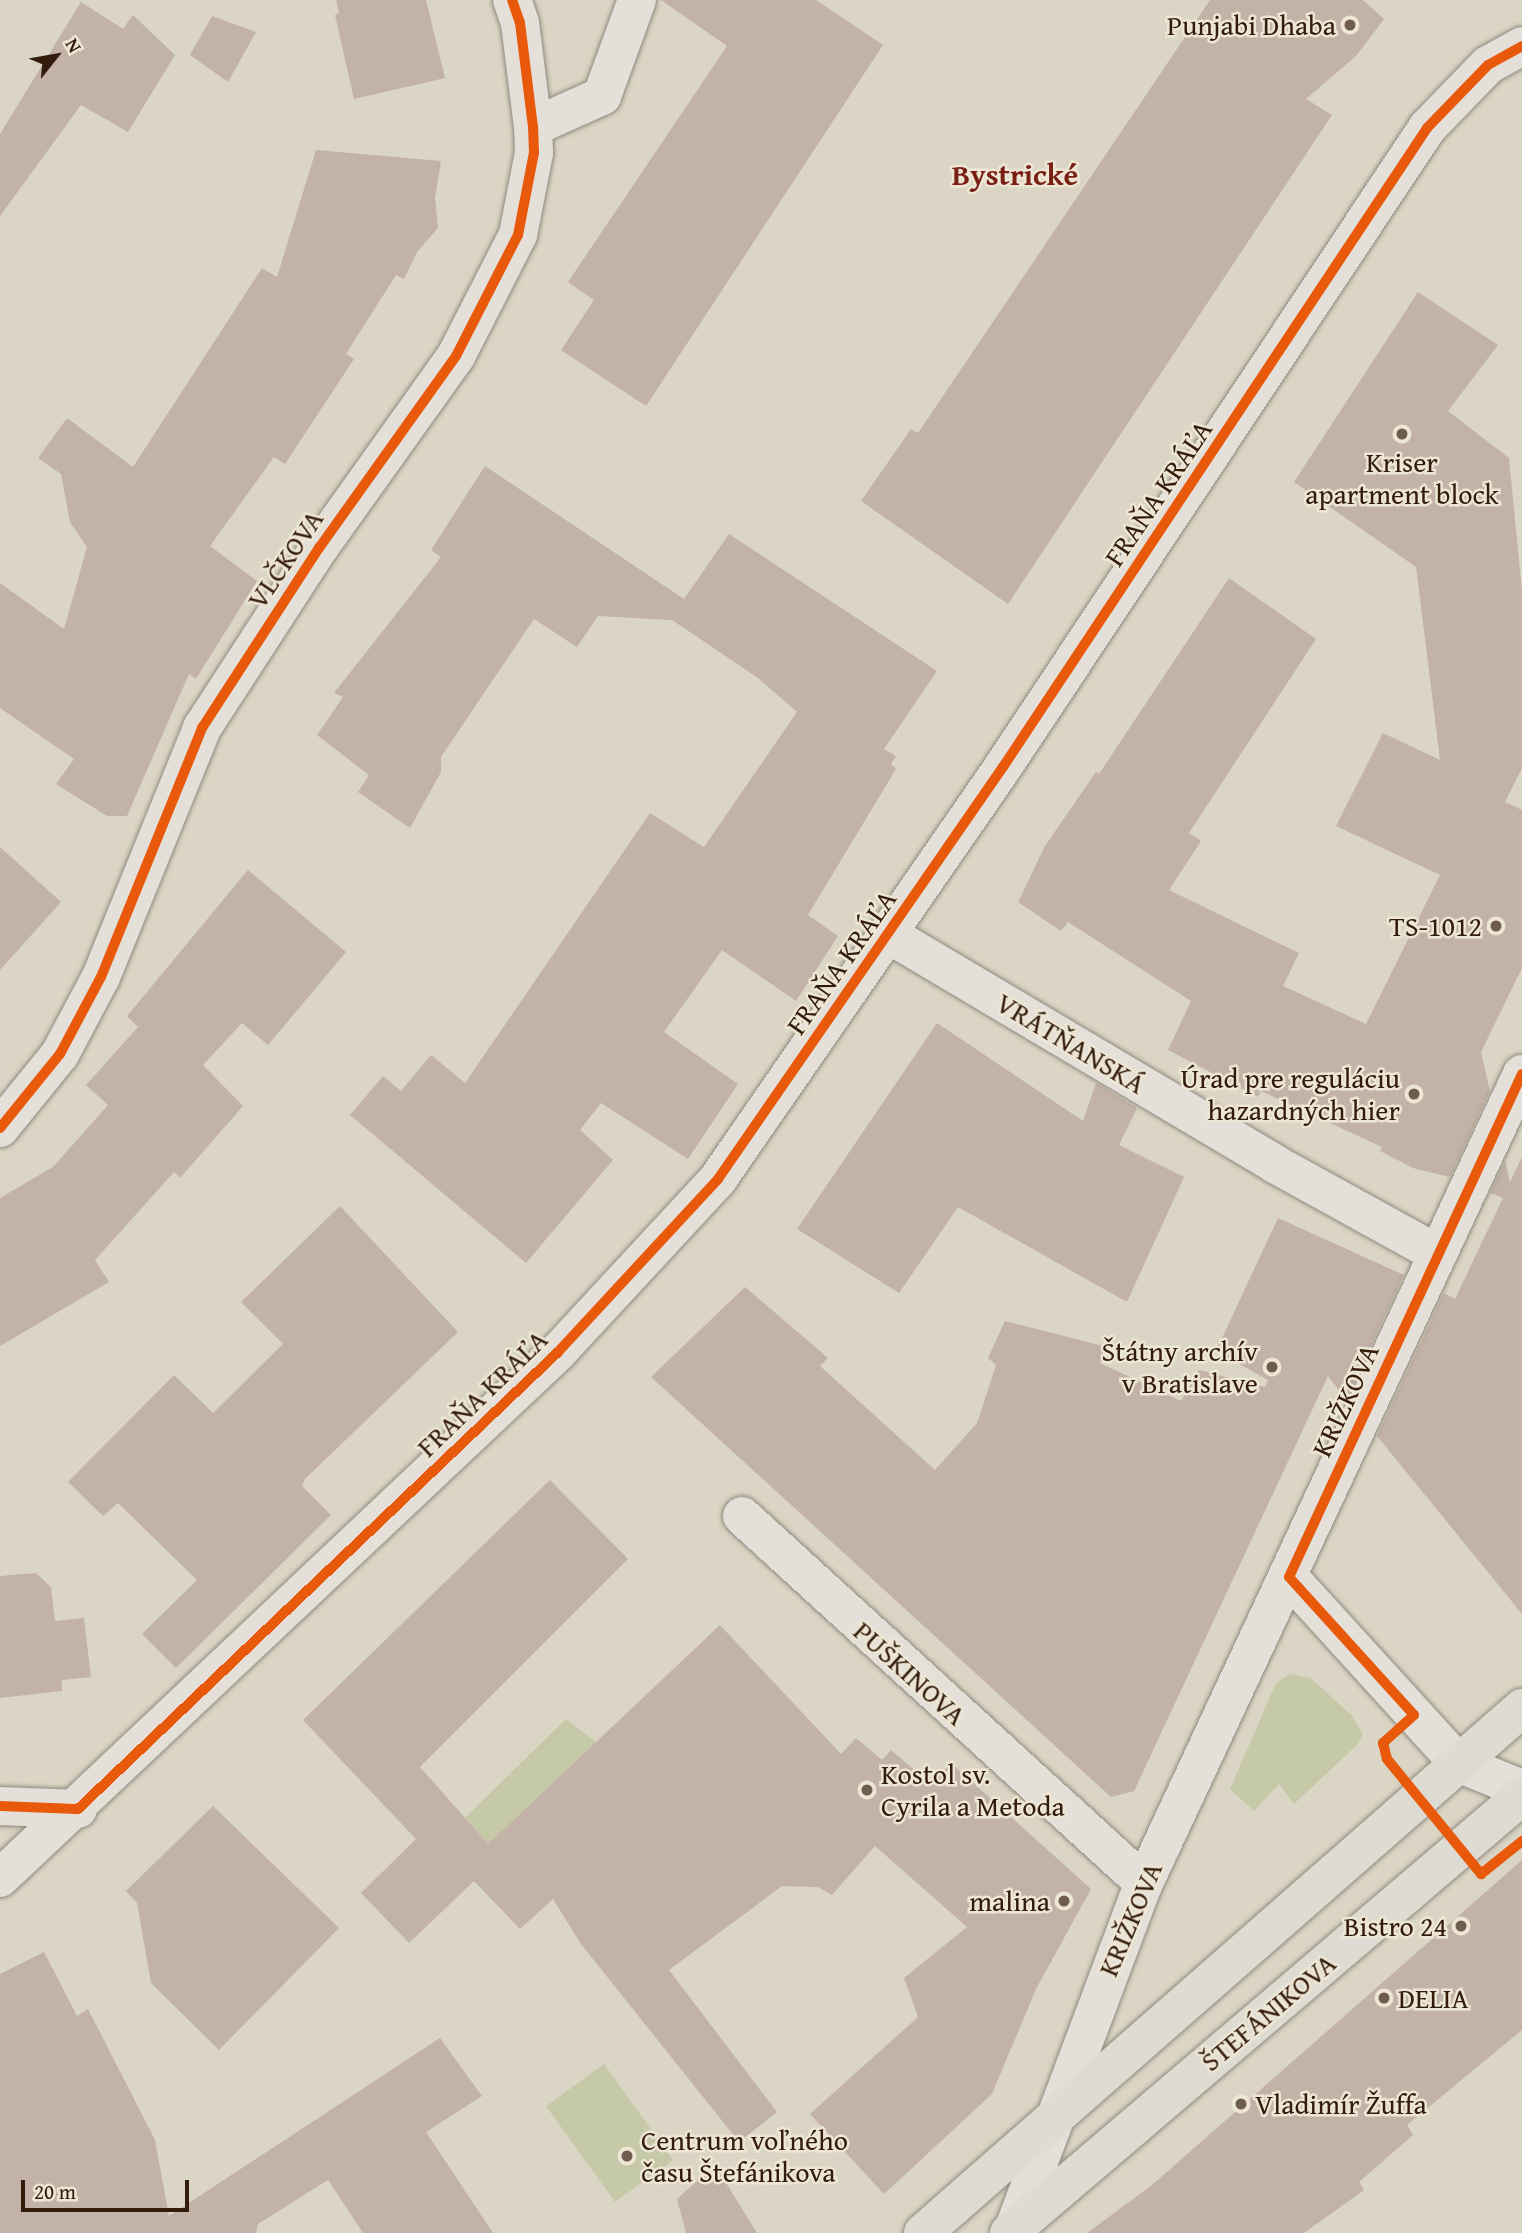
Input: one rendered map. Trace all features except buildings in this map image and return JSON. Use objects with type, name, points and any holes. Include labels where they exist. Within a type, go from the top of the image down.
[{"type":"main road","name":"ŠTEFÁNIKOVA","points":[[923,2233],[1055,2114],[1522,1709]]},
{"type":"main road","name":"ŠTEFÁNIKOVA","points":[[1012,2231],[1522,1796]]},
{"type":"street","name":"VLČKOVA","points":[[0,1128],[60,1054],[101,977],[202,728],[318,548],[456,356],[518,235],[534,153],[520,23],[512,0]]},
{"type":"street","points":[[533,127],[602,96],[637,0]]},
{"type":"street","name":"FRAŇA KRÁĽA","points":[[0,1878],[78,1809],[558,1352],[718,1179],[888,934],[1427,128],[1488,65],[1522,46]]},
{"type":"street","name":"VRÁTŇANSKÁ","points":[[888,934],[1298,1178],[1438,1254]]},
{"type":"street","name":"KRIŽKOVA","points":[[1055,2114],[1144,1884],[1522,1074]]},
{"type":"street","name":"PUŠKINOVA","points":[[742,1516],[879,1646],[1144,1884]]},
{"type":"street","points":[[1289,1577],[1458,1763],[1522,1788]]},
{"type":"street","points":[[0,1806],[78,1809]]},
{"type":"street","name":"ŠTEFÁNIKOVA","points":[[1012,2231],[1055,2114]]},
{"type":"green space","points":[[1290,1674],[1311,1678],[1351,1715],[1363,1734],[1357,1745],[1294,1804],[1279,1784],[1254,1811],[1230,1789],[1276,1683]]},
{"type":"green space","points":[[566,1719],[596,1742],[488,1844],[465,1818]]},
{"type":"green space","points":[[604,2064],[673,2160],[615,2202],[546,2106]]},
{"type":"cycle path","points":[[0,1128],[60,1054],[101,977],[202,728],[319,548],[456,356],[518,235],[534,153],[520,23],[512,0]]},
{"type":"cycle path","points":[[0,1806],[78,1809],[558,1352],[718,1179],[1003,767],[1427,128],[1488,65],[1522,46]]},
{"type":"cycle path","points":[[1522,1074],[1289,1577],[1414,1715],[1383,1743],[1387,1759],[1481,1874],[1522,1841]]},
{"type":"place","name":"Punjabi Dhaba","points":[[1350,25]]},
{"type":"place","name":"Kriser apartment block","points":[[1402,434]]},
{"type":"place","name":"TS-1012","points":[[1496,926]]},
{"type":"place","name":"Úrad pre reguláciu hazardných hier","points":[[1414,1094]]},
{"type":"place","name":"Štátny archív v Bratislave","points":[[1272,1367]]},
{"type":"place","name":"Kostol sv. Cyrila a Metoda","points":[[867,1790]]},
{"type":"place","name":"malina","points":[[1064,1901]]},
{"type":"place","name":"Bistro 24","points":[[1461,1926]]},
{"type":"place","name":"DELIA","points":[[1384,1998]]},
{"type":"place","name":"Vladimír Žuffa","points":[[1241,2104]]},
{"type":"place","name":"Centrum voľného času Štefánikova","points":[[627,2156]]},
{"type":"district","name":"Bystrické","points":[[1015,174]]}]
